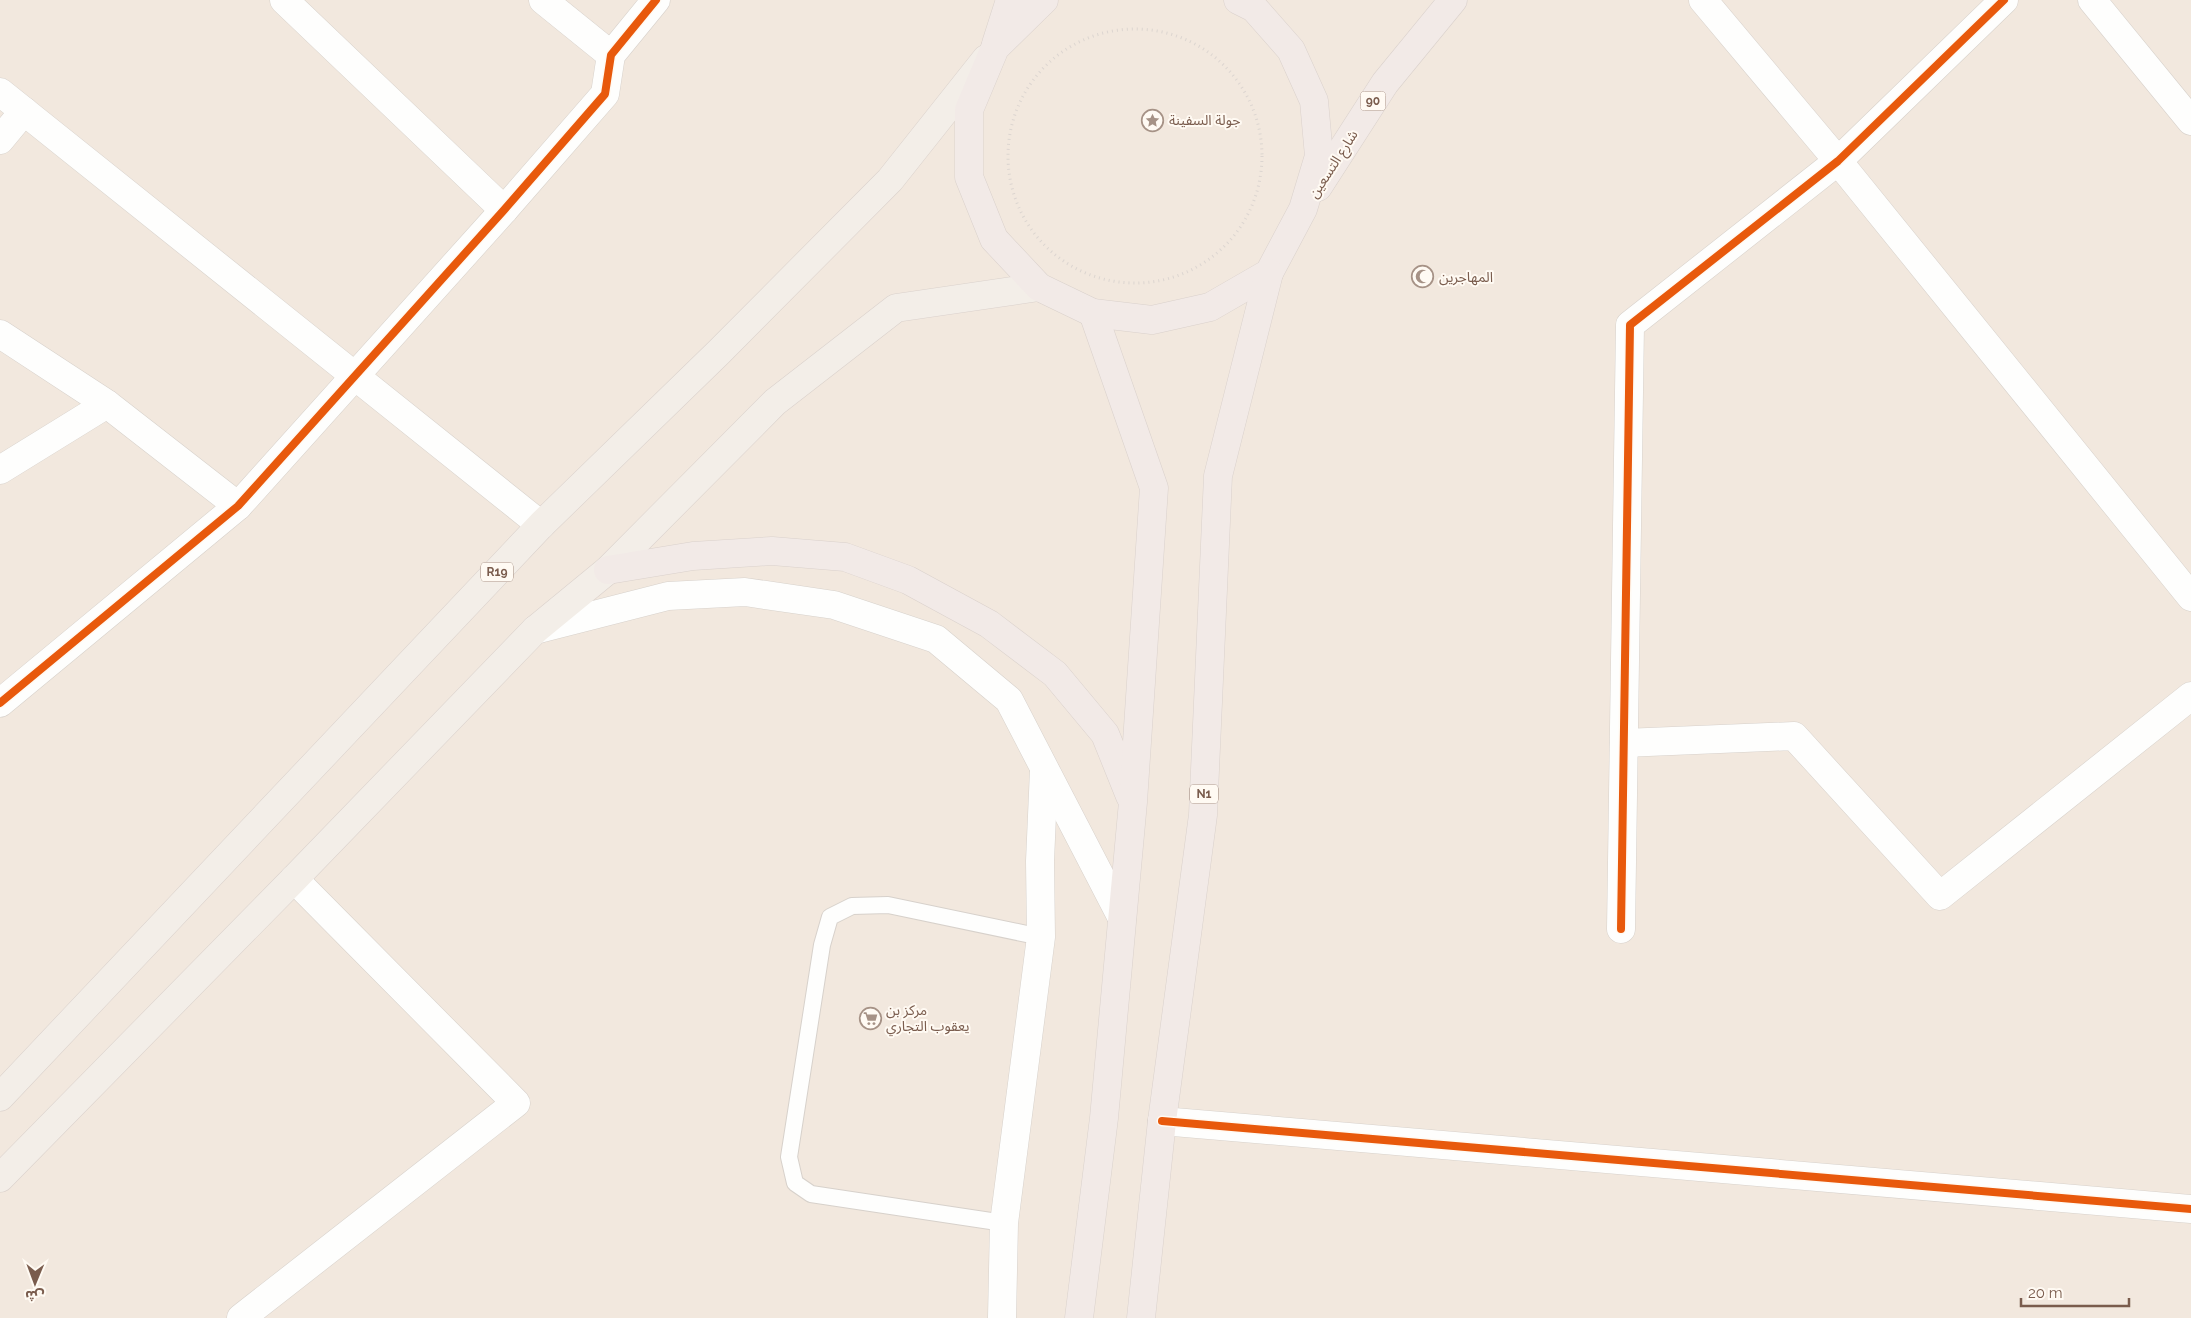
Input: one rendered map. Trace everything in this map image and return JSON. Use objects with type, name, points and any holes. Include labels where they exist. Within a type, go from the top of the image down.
[{"type":"highway","points":[[1010,0],[995,48],[969,110],[969,177],[994,239],[1039,287],[1093,313],[1152,320],[1210,307],[1269,273],[1303,209],[1319,156],[1314,101],[1292,50],[1254,3]]},
{"type":"highway","points":[[995,48],[1044,0]]},
{"type":"highway","name":"شارع التسعين","points":[[1303,209],[1385,83],[1454,0]]},
{"type":"highway","name":"N1","points":[[1140,1318],[1162,1121],[1203,815],[1218,476],[1269,273]]},
{"type":"highway","points":[[1079,1318],[1104,1118],[1132,802],[1154,488],[1093,313]]},
{"type":"highway","points":[[608,570],[693,556],[772,551],[845,557],[908,580],[989,624],[1055,674],[1105,734],[1132,802]]},
{"type":"main road","name":"R19","points":[[0,1097],[541,525],[719,352],[890,180],[995,48]]},
{"type":"main road","points":[[0,1178],[535,630],[608,570],[775,402],[896,308],[1039,287]]},
{"type":"street","points":[[284,0],[504,210]]},
{"type":"street","points":[[543,0],[611,55]]},
{"type":"street","points":[[0,703],[238,506],[504,210],[605,94],[611,55],[656,0]]},
{"type":"street","points":[[1703,0],[1838,161],[2191,596]]},
{"type":"street","points":[[1621,928],[1630,325],[1838,161],[2004,0]]},
{"type":"street","points":[[2092,0],[2191,121]]},
{"type":"street","points":[[0,92],[541,525]]},
{"type":"street","points":[[0,140],[24,111]]},
{"type":"street","points":[[0,334],[107,404],[238,506]]},
{"type":"street","points":[[0,470],[107,404]]},
{"type":"street","points":[[535,630],[668,596],[745,592],[834,605],[936,640],[1009,700],[1122,918]]},
{"type":"street","points":[[1624,743],[1794,736],[1940,896],[2191,696]]},
{"type":"street","points":[[1002,1318],[1004,1223],[1041,937],[1040,861],[1044,768]]},
{"type":"street","points":[[241,1318],[516,1103],[294,879]]},
{"type":"street","points":[[1162,1121],[2191,1209]]},
{"type":"lane","points":[[1004,1223],[811,1194],[795,1183],[789,1157],[822,945],[830,917],[852,906],[888,905],[1041,937]]},
{"type":"path","points":[[1110,30],[1161,30],[1207,49],[1243,85],[1262,131],[1261,182],[1242,228],[1206,263],[1159,282],[1109,282],[1062,262],[1027,227],[1008,180],[1008,130],[1028,84],[1064,48],[1110,30]]},
{"type":"shaded area","points":[[0,0],[2191,0],[2191,1318],[0,1318]]},
{"type":"cycle path","points":[[0,703],[238,506],[504,210],[605,94],[611,55],[656,0]]},
{"type":"cycle path","points":[[1621,929],[1630,325],[1838,161],[2004,0]]},
{"type":"cycle path","points":[[1162,1121],[2191,1209]]},
{"type":"place","name":"جولة السفينة","points":[[1153,120]]},
{"type":"place","name":"المهاجرين","points":[[1423,277]]},
{"type":"place","name":"مركز بن يعقوب التجاري","points":[[870,1018]]}]
